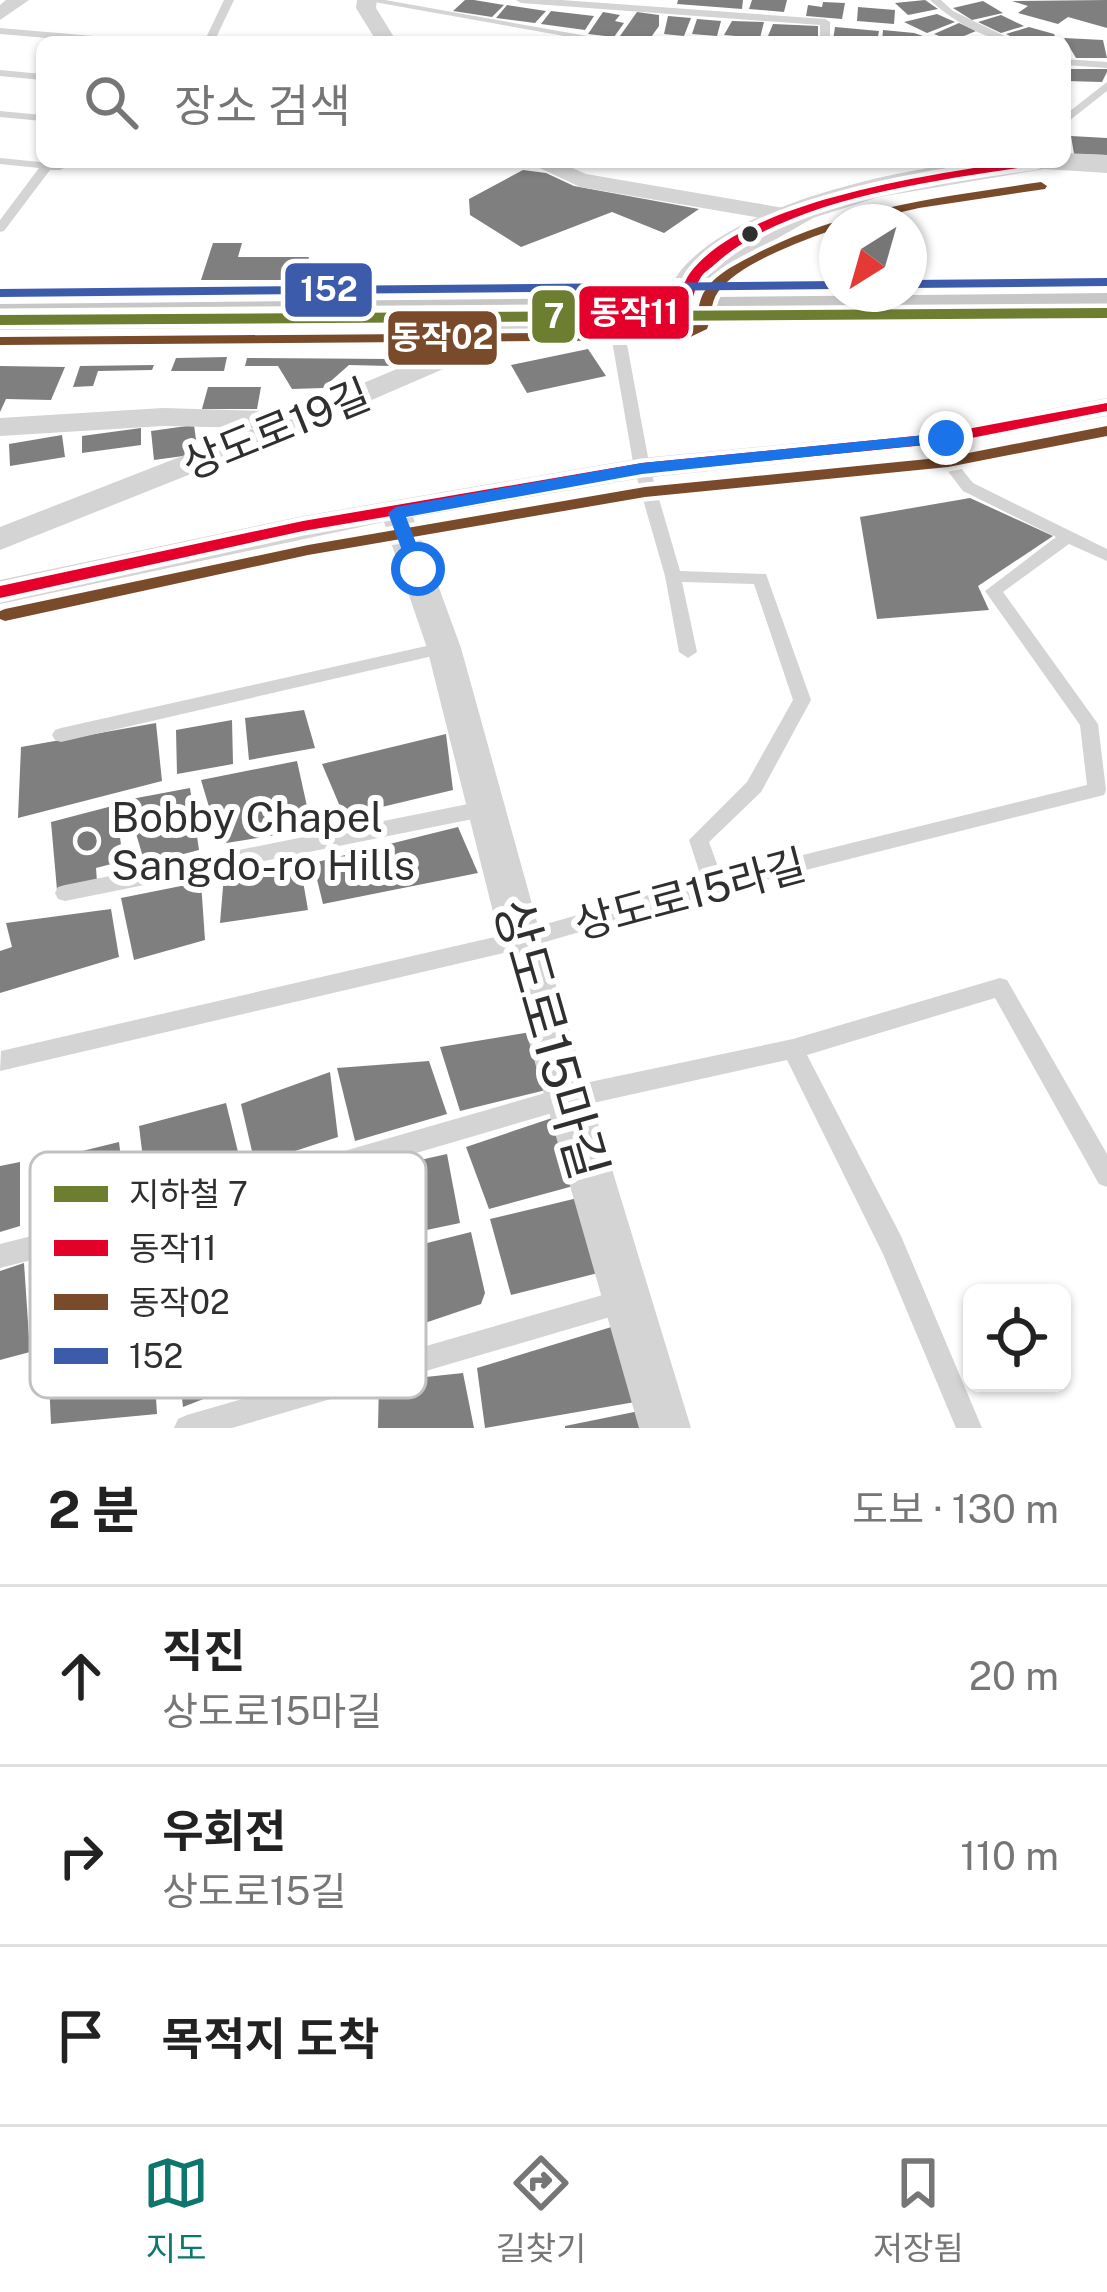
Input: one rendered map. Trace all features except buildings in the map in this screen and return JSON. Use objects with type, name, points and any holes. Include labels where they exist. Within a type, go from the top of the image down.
[{"type":"main road","points":[[0,317],[1107,307]]},
{"type":"street","points":[[0,14],[19,0]]},
{"type":"street","points":[[368,0],[366,8],[383,36]]},
{"type":"street","points":[[1071,163],[1107,164]]},
{"type":"street","points":[[553,168],[580,180],[784,214]]},
{"type":"street","points":[[682,312],[681,293],[694,272],[784,214],[848,192],[999,168]]},
{"type":"street","name":"상도로19길","points":[[10,536],[299,422],[550,313]]},
{"type":"street","points":[[0,592],[303,526],[642,468],[931,440],[1107,407]]},
{"type":"street","points":[[0,428],[163,416],[261,416],[299,422]]},
{"type":"street","name":"상도로15마길","points":[[396,513],[444,648],[521,940],[665,1428]]},
{"type":"street","points":[[10,536],[39,583]]},
{"type":"lane","points":[[212,36],[229,0]]},
{"type":"lane","points":[[368,0],[581,36]]},
{"type":"lane","points":[[521,0],[825,22],[825,36]]},
{"type":"lane","points":[[934,0],[950,14],[999,36]]},
{"type":"lane","points":[[0,31],[58,36]]},
{"type":"lane","points":[[1071,62],[1107,65]]},
{"type":"lane","points":[[0,73],[36,76]]},
{"type":"lane","points":[[1071,116],[1107,85]]},
{"type":"lane","points":[[1083,105],[1107,109]]},
{"type":"lane","points":[[0,114],[36,117]]},
{"type":"lane","points":[[0,161],[36,164]]},
{"type":"lane","points":[[0,228],[52,168]]},
{"type":"lane","points":[[614,312],[642,468],[674,576],[688,652]]},
{"type":"lane","points":[[931,440],[968,487],[1107,556]]},
{"type":"lane","name":"상도로15라길","points":[[2,1061],[521,940],[714,885],[1097,790],[1089,724],[993,591],[1068,537]]},
{"type":"lane","points":[[674,576],[760,578],[802,700],[754,787],[699,839],[714,885]]},
{"type":"lane","points":[[61,735],[444,648]]},
{"type":"lane","points":[[65,892],[488,808]]},
{"type":"lane","points":[[380,1152],[566,1098],[794,1049],[1000,987],[1107,1176]]},
{"type":"lane","points":[[794,1049],[892,1245],[969,1428]]},
{"type":"lane","points":[[0,1256],[30,1248]]},
{"type":"lane","points":[[426,1358],[627,1300]]},
{"type":"lane","points":[[187,1428],[290,1398]]},
{"type":"metro line","name":"7","points":[[0,320],[1107,313]]},
{"type":"transit line","name":"동작11","points":[[0,317],[682,312],[695,276],[727,246],[774,222],[890,187],[999,168]]},
{"type":"transit line","name":"동작02","points":[[919,204],[1041,186]]},
{"type":"transit line","name":"동작02","points":[[0,341],[684,336],[702,326],[708,297],[729,275],[819,231]]},
{"type":"transit line","name":"152","points":[[927,284],[1107,282]]},
{"type":"transit line","name":"152","points":[[0,293],[819,285]]},
{"type":"transit line","name":"동작11","points":[[0,592],[303,526],[642,468],[946,438],[1107,407]]},
{"type":"transit line","name":"동작02","points":[[5,615],[308,550],[645,492],[948,462],[1107,431]]},
{"type":"place","name":"Bobby Chapel Sangdo-ro Hills","points":[[87,841]]},
{"type":"route","points":[[418,569],[396,513],[642,468],[946,438]]}]
